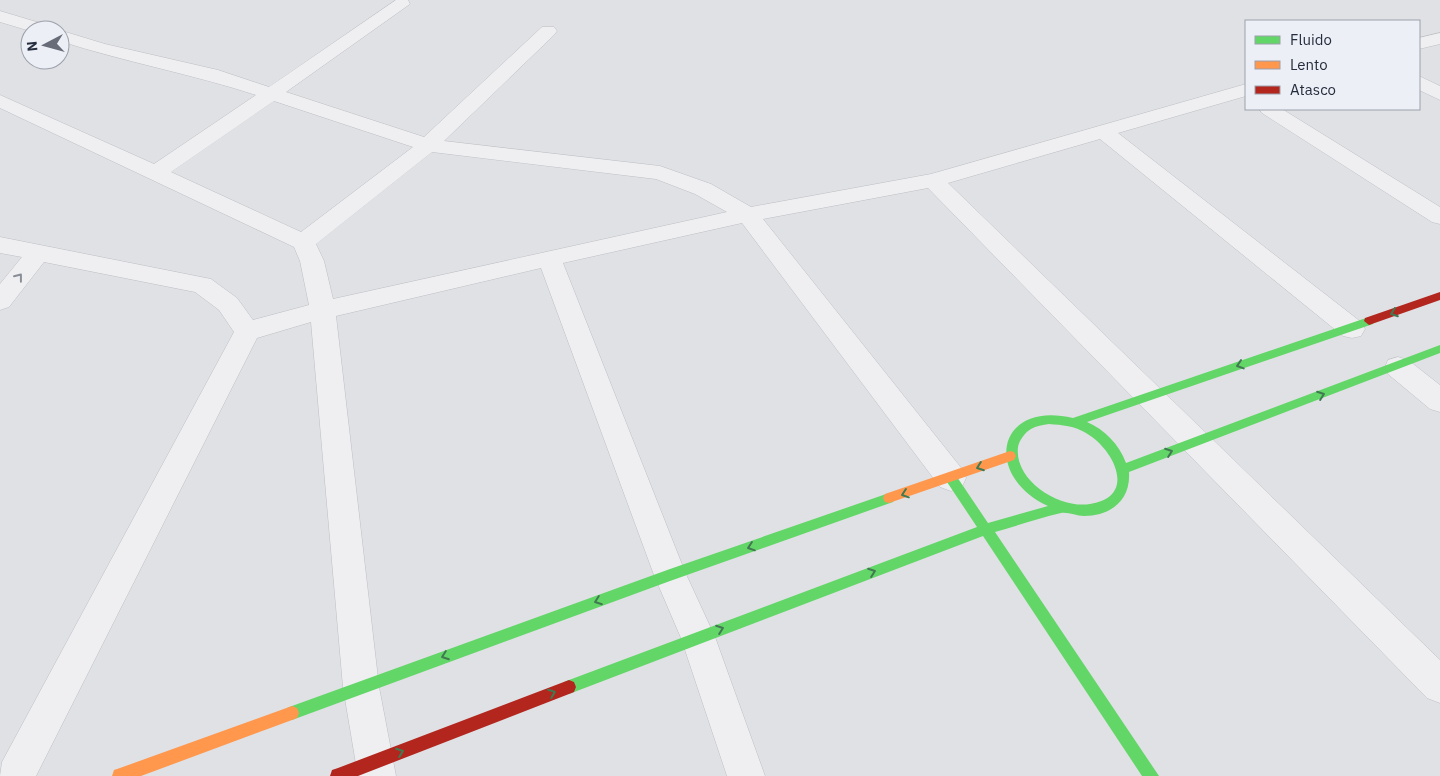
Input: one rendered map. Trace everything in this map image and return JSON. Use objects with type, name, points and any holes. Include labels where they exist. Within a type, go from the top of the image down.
[{"type":"street","points":[[156,174],[402,4]]},
{"type":"street","points":[[0,16],[20,22]]},
{"type":"street","points":[[303,242],[428,145],[548,31]]},
{"type":"street","points":[[70,38],[100,48],[211,74],[428,145],[660,173],[703,189],[748,215],[951,478],[1151,776]]},
{"type":"street","points":[[1420,44],[1440,38]]},
{"type":"street","points":[[1420,83],[1440,94]]},
{"type":"street","points":[[13,766],[247,331],[323,310],[549,258],[748,215],[933,180],[1245,92]]},
{"type":"street","points":[[0,101],[303,242],[312,261],[323,310],[361,687],[376,769]]},
{"type":"street","points":[[1271,110],[1440,217]]},
{"type":"street","points":[[1104,132],[1352,329]]},
{"type":"street","points":[[933,180],[1440,685]]},
{"type":"street","points":[[0,244],[202,285],[228,304],[247,331]]},
{"type":"street","points":[[0,301],[38,253]]},
{"type":"street","points":[[549,258],[670,575],[698,637],[746,776]]},
{"type":"street","points":[[1074,422],[1149,394],[1352,329],[1440,296]]},
{"type":"street","points":[[1123,468],[1440,350]]},
{"type":"street","points":[[1398,367],[1440,401]]},
{"type":"street","points":[[1049,419],[1074,422],[1093,431],[1109,443],[1116,452],[1123,468],[1122,488],[1110,504],[1088,512],[1061,508],[1042,500],[1025,487],[1018,477],[1010,456],[1014,437],[1028,424],[1049,419]]},
{"type":"street","points":[[120,776],[670,575],[1010,456]]},
{"type":"street","points":[[338,776],[376,769],[698,637],[987,529],[1061,508]]},
{"type":"traffic: fast","points":[[1074,422],[1369,321]]},
{"type":"traffic: fast","points":[[1123,469],[1440,349]]},
{"type":"traffic: fast","points":[[1049,419],[1079,424],[1096,433],[1113,450],[1123,472],[1124,483],[1121,493],[1114,501],[1102,508],[1083,511],[1064,507],[1045,499],[1029,487],[1017,472],[1011,456],[1013,441],[1024,427],[1049,419]]},
{"type":"traffic: fast","points":[[951,478],[1151,776]]},
{"type":"traffic: fast","points":[[292,713],[670,575],[889,498]]},
{"type":"traffic: fast","points":[[569,687],[987,529],[1061,508]]},
{"type":"traffic: slow","points":[[889,498],[1010,456]]},
{"type":"traffic: slow","points":[[120,776],[292,713]]},
{"type":"traffic: jam","points":[[1369,321],[1440,296]]},
{"type":"traffic: jam","points":[[338,776],[569,687]]}]
